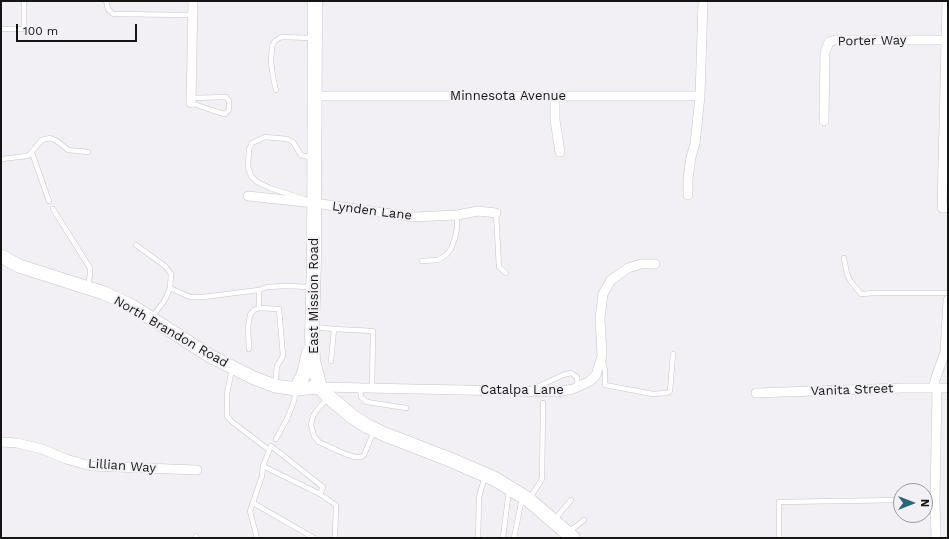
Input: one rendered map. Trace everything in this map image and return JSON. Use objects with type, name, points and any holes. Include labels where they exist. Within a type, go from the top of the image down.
[{"type":"main road","name":"East Mission Road","points":[[315,1],[312,331],[314,361],[320,387]]},
{"type":"main road","points":[[296,389],[304,374],[312,331]]},
{"type":"main road","points":[[320,387],[353,418],[375,429],[495,479],[526,498],[571,536]]},
{"type":"street","points":[[191,100],[193,1]]},
{"type":"street","points":[[688,195],[688,179],[691,157],[695,144],[700,96],[703,1]]},
{"type":"street","points":[[945,208],[947,1]]},
{"type":"street","name":"Porter Way","points":[[824,121],[825,52],[829,42],[835,40],[946,40]]},
{"type":"street","name":"Minnesota Avenue","points":[[315,96],[700,96]]},
{"type":"street","points":[[555,96],[555,120],[560,152]]},
{"type":"street","name":"Lynden Lane","points":[[248,196],[314,202],[413,217],[457,215],[478,211],[496,213]]},
{"type":"street","name":"North Brandon Road","points":[[1,256],[19,266],[104,293],[132,306],[210,356],[275,386],[296,389],[320,387]]},
{"type":"street","name":"Catalpa Lane","points":[[320,387],[558,392],[573,389],[590,381],[596,375],[602,356],[600,318],[603,294],[611,280],[628,268],[641,264],[656,264]]},
{"type":"street","points":[[936,538],[935,380],[945,352],[948,300]]},
{"type":"street","name":"Vanita Street","points":[[756,393],[948,388]]},
{"type":"street","name":"Lillian Way","points":[[1,442],[17,443],[42,449],[66,459],[91,466],[197,470]]},
{"type":"lane","points":[[1,29],[24,29],[24,1]]},
{"type":"lane","points":[[106,1],[108,9],[113,14],[193,15]]},
{"type":"lane","points":[[276,90],[271,62],[272,46],[275,40],[281,37],[315,38]]},
{"type":"lane","points":[[226,97],[229,101],[229,109],[224,114],[211,110],[191,100],[226,97]]},
{"type":"lane","points":[[314,158],[301,155],[293,142],[287,139],[265,137],[252,143],[249,149],[248,167],[251,176],[257,182],[270,188],[314,202]]},
{"type":"lane","points":[[1,159],[23,158],[28,156],[42,140],[50,138],[57,141],[68,150],[88,152]]},
{"type":"lane","points":[[32,153],[49,202]]},
{"type":"lane","points":[[53,209],[90,268],[88,289]]},
{"type":"lane","points":[[496,213],[499,267],[506,274]]},
{"type":"lane","points":[[422,261],[438,260],[446,255],[451,249],[457,228],[457,215]]},
{"type":"lane","points":[[136,245],[165,266],[171,274],[170,288],[165,300],[151,319]]},
{"type":"lane","points":[[844,258],[847,274],[851,282],[862,294],[948,293]]},
{"type":"lane","points":[[170,288],[190,297],[203,297],[259,290],[267,287],[286,286],[313,288]]},
{"type":"lane","points":[[259,290],[259,308]]},
{"type":"lane","points":[[249,349],[248,328],[250,315],[254,310],[259,308],[280,309],[283,356],[277,366],[275,386]]},
{"type":"lane","points":[[312,331],[334,329],[373,332],[372,388]]},
{"type":"lane","points":[[331,361],[334,329]]},
{"type":"lane","points":[[602,356],[606,370],[605,385],[653,394],[670,392],[673,354]]},
{"type":"lane","points":[[232,367],[227,394],[227,416],[231,421],[269,450]]},
{"type":"lane","points":[[530,391],[571,373],[577,377],[578,386]]},
{"type":"lane","points":[[360,388],[360,397],[367,402],[406,408]]},
{"type":"lane","points":[[276,440],[293,404],[296,389]]},
{"type":"lane","points":[[330,397],[313,416],[311,425],[314,436],[319,442],[345,454],[360,457],[364,455],[375,429]]},
{"type":"lane","points":[[514,538],[526,498],[542,479],[543,403]]},
{"type":"lane","points":[[257,538],[250,512],[262,476],[263,466],[271,446],[323,487],[320,494]]},
{"type":"lane","points":[[263,466],[320,494],[336,505],[335,538]]},
{"type":"lane","points":[[478,538],[479,497],[485,475]]},
{"type":"lane","points":[[503,538],[509,488]]},
{"type":"lane","points":[[554,521],[571,500]]},
{"type":"lane","points":[[779,538],[779,502],[893,500]]},
{"type":"lane","points":[[253,503],[314,538]]},
{"type":"lane","points":[[571,536],[584,520]]}]
